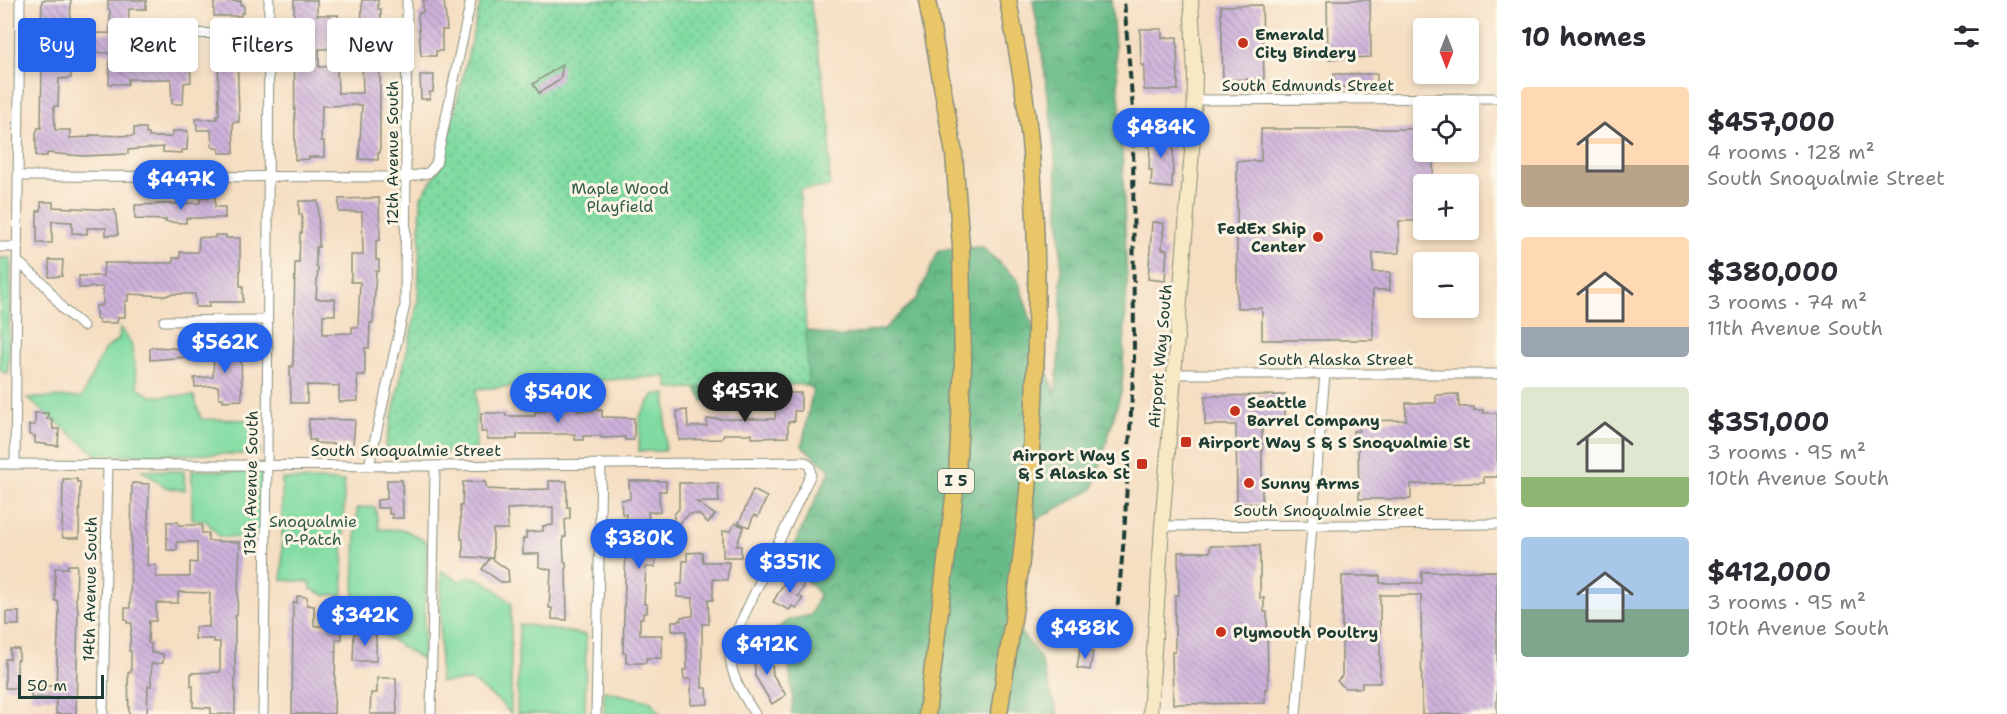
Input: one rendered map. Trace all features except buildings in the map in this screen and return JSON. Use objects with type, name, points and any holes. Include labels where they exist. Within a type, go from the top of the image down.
[{"type":"highway","name":"I 5","points":[[927,0],[954,153],[961,247],[963,364],[957,474],[927,714]]},
{"type":"highway","points":[[999,711],[1023,544],[1038,313],[1032,172],[1019,59],[1008,0]]},
{"type":"main road","name":"Airport Way South","points":[[1150,714],[1194,100],[1191,0]]},
{"type":"street","points":[[15,464],[20,0]]},
{"type":"street","name":"13th Avenue South","points":[[269,0],[269,18]]},
{"type":"street","name":"12th Avenue South","points":[[369,466],[405,305],[407,0]]},
{"type":"street","points":[[19,176],[407,177],[428,173],[436,164],[471,0]]},
{"type":"street","name":"13th Avenue South","points":[[263,714],[269,72]]},
{"type":"street","name":"South Edmunds Street","points":[[1194,100],[1494,98]]},
{"type":"street","points":[[0,247],[18,247]]},
{"type":"street","points":[[18,262],[45,285],[64,310],[83,326]]},
{"type":"street","points":[[164,321],[267,320]]},
{"type":"street","name":"South Alaska Street","points":[[1175,374],[1497,374]]},
{"type":"street","points":[[1296,714],[1325,374]]},
{"type":"street","name":"South Snoqualmie Street","points":[[0,464],[435,466],[805,462],[810,466],[811,474],[730,645],[729,655],[733,675],[737,686],[755,714]]},
{"type":"street","name":"14th Avenue South","points":[[103,714],[108,464]]},
{"type":"street","points":[[596,714],[601,464]]},
{"type":"street","points":[[431,714],[435,466]]},
{"type":"street","name":"South Snoqualmie Street","points":[[1162,526],[1497,525]]},
{"type":"green space","name":"Maple Wood Playfield","points":[[481,0],[810,0],[830,126],[829,187],[800,189],[808,384],[669,389],[666,376],[476,389],[476,453],[384,452],[418,302],[421,197],[442,165]]},
{"type":"green space","points":[[1033,0],[1111,0],[1121,118],[1127,284],[1122,389],[1093,489],[1018,529],[1008,616],[1039,656],[1058,714],[791,714],[793,701],[787,649],[766,637],[789,620],[811,615],[819,594],[787,559],[830,470],[802,446],[813,388],[780,377],[754,401],[703,401],[686,371],[782,325],[838,337],[884,329],[917,298],[939,250],[982,247],[1018,280],[1055,395],[1059,346],[1061,246],[1054,147]]},
{"type":"green space","points":[[0,258],[11,258],[8,374],[0,370]]},
{"type":"green space","points":[[120,327],[131,343],[138,387],[151,396],[194,396],[201,419],[260,420],[259,454],[97,455],[27,398],[82,397],[104,350],[119,339]]},
{"type":"green space","points":[[654,394],[666,394],[665,451],[639,451],[640,416]]},
{"type":"green space","points":[[142,470],[184,471],[185,490],[167,488]]},
{"type":"green space","points":[[192,470],[262,472],[263,538],[220,537],[206,521],[192,519]]},
{"type":"green space","name":"Snoqualmie P-Patch","points":[[282,479],[344,481],[343,595],[324,595],[311,589],[310,582],[282,580]]},
{"type":"green space","points":[[375,507],[379,529],[405,530],[427,542],[423,660],[353,616],[357,508]]},
{"type":"green space","points":[[441,571],[460,581],[473,577],[480,579],[511,603],[511,714],[500,702],[472,681],[440,682]]},
{"type":"green space","points":[[519,624],[586,635],[585,714],[517,714]]},
{"type":"green space","points":[[604,691],[650,701],[661,714],[604,714]]},
{"type":"railway","points":[[1114,646],[1124,537],[1134,359],[1133,110],[1124,0]]},
{"type":"place","name":"Emerald City Bindery","points":[[1243,43]]},
{"type":"place","name":"FedEx Ship Center","points":[[1318,237]]},
{"type":"place","name":"Seattle Barrel Company","points":[[1235,411]]},
{"type":"place","name":"Airport Way S & S Snoqualmie St","points":[[1186,442]]},
{"type":"place","name":"Airport Way S & S Alaska St","points":[[1142,464]]},
{"type":"place","name":"Sunny Arms","points":[[1249,483]]},
{"type":"place","name":"Plymouth Poultry","points":[[1221,632]]}]
